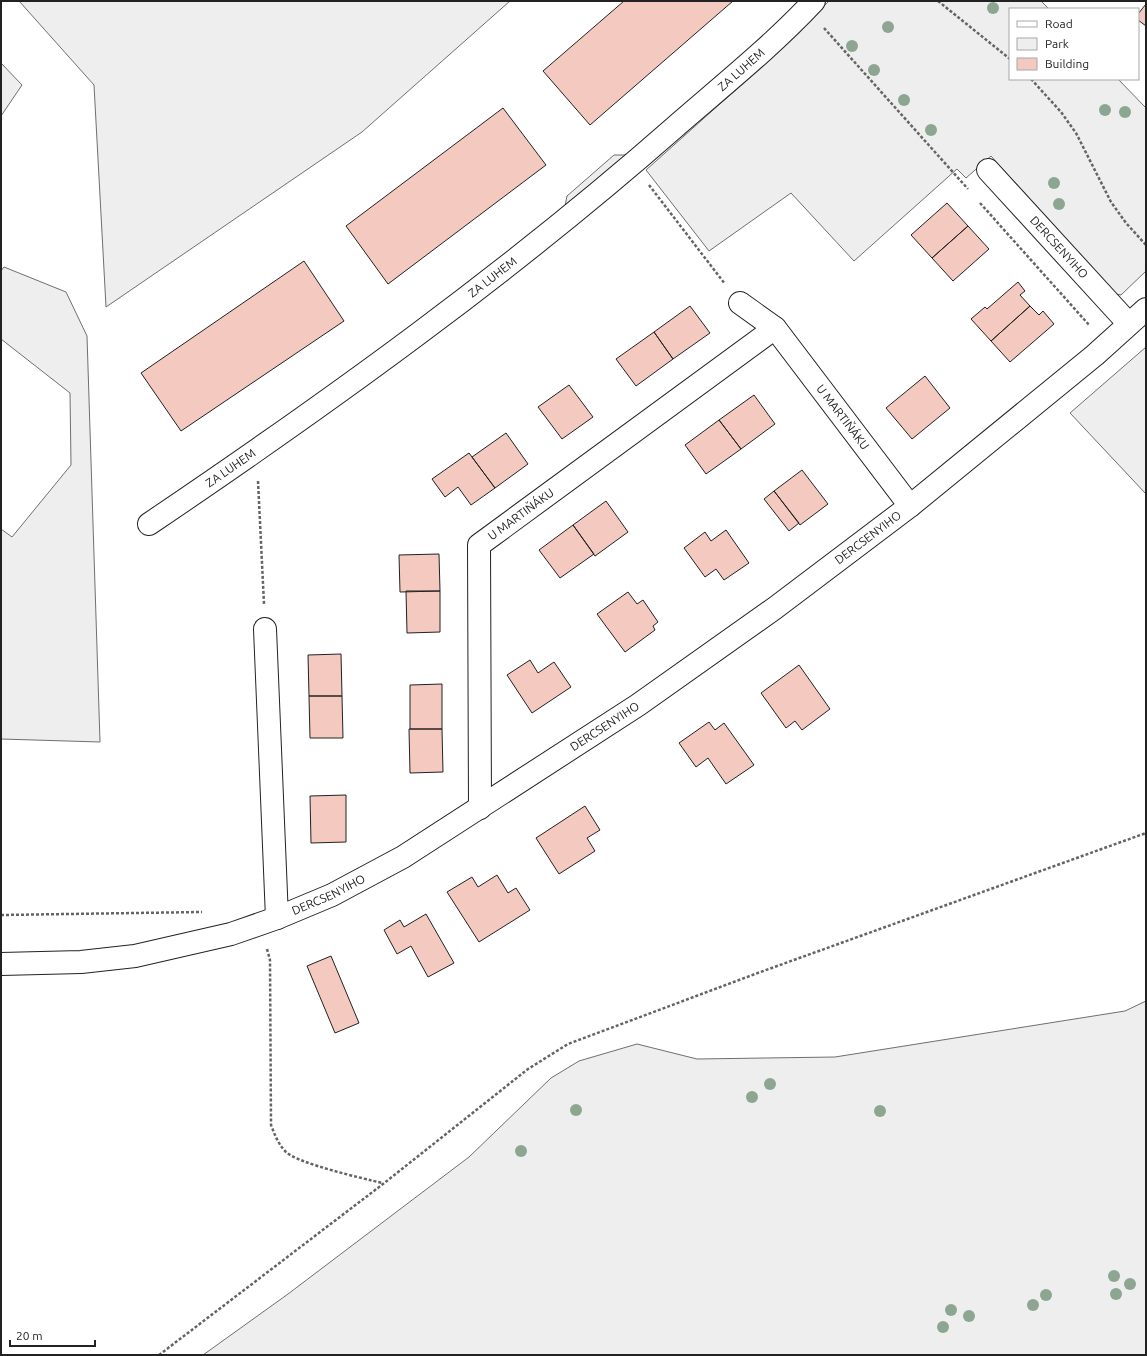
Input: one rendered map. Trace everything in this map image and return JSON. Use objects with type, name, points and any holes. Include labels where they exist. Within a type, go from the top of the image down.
[{"type":"street","name":"ZA LUHEM","points":[[149,524],[256,451],[503,270],[633,164],[781,35],[810,5]]},
{"type":"street","name":"DERCSENYIHO","points":[[988,170],[1129,324]]},
{"type":"street","name":"U MARTIŇÁKU","points":[[740,303],[775,328],[910,506]]},
{"type":"street","name":"DERCSENYIHO","points":[[1,964],[81,962],[135,956],[231,934],[278,918],[332,895],[403,857],[638,706],[775,608],[910,506],[1024,414],[1146,308]]},
{"type":"street","name":"U MARTIŇÁKU","points":[[480,808],[479,545],[775,328]]},
{"type":"street","points":[[265,629],[278,918]]},
{"type":"path","points":[[938,1],[1009,58]]},
{"type":"path","points":[[810,5],[971,192]]},
{"type":"path","points":[[1032,80],[1068,123],[1082,145],[1111,202],[1126,223],[1146,245]]},
{"type":"path","points":[[633,164],[740,303]]},
{"type":"path","points":[[976,198],[1092,329]]},
{"type":"path","points":[[256,451],[265,629]]},
{"type":"path","points":[[159,1355],[382,1184],[528,1069],[568,1044],[755,974],[1146,833]]},
{"type":"path","points":[[1,915],[208,912]]},
{"type":"path","points":[[266,947],[270,960],[271,1125],[277,1141],[287,1153],[302,1161],[382,1184]]},
{"type":"green space","points":[[19,1],[510,1],[362,132],[106,307],[94,85]]},
{"type":"green space","points":[[829,1],[1041,1],[1048,8],[1009,8],[1009,80],[1119,80],[1146,108],[1146,271],[1121,295],[1116,294],[991,156],[966,178],[957,169],[854,261],[791,193],[709,251],[646,170],[778,52]]},
{"type":"green space","points":[[1,63],[22,85],[1,116]]},
{"type":"green space","points":[[4,267],[66,292],[87,336],[100,742],[1,739],[1,529],[12,537],[71,465],[70,393],[1,339],[1,271]]},
{"type":"green space","points":[[1146,347],[1146,494],[1070,413]]},
{"type":"green space","points":[[1146,1001],[1146,1355],[203,1355],[288,1294],[469,1157],[551,1078],[579,1061],[637,1044],[697,1059],[835,1057],[1125,1011]]},
{"type":"shaded area","points":[[614,155],[635,155],[563,216],[567,196]]},
{"type":"building","points":[[624,1],[733,1],[590,125],[543,71]]},
{"type":"building","points":[[1146,4],[1146,26],[1139,21],[1139,13]]},
{"type":"building","points":[[503,108],[546,165],[388,284],[346,226]]},
{"type":"building","points":[[947,203],[968,226],[932,258],[911,235]]},
{"type":"building","points":[[968,226],[989,249],[953,281],[932,258]]},
{"type":"building","points":[[304,261],[344,321],[181,431],[141,373]]},
{"type":"building","points":[[1018,282],[1025,291],[1020,295],[1030,306],[991,341],[971,319],[985,307],[987,309]]},
{"type":"building","points":[[690,306],[710,333],[673,359],[654,332]]},
{"type":"building","points":[[1030,306],[1039,315],[1043,311],[1054,324],[1010,362],[991,341]]},
{"type":"building","points":[[654,332],[673,359],[636,386],[616,359]]},
{"type":"building","points":[[925,376],[950,408],[912,439],[886,408]]},
{"type":"building","points":[[569,385],[593,417],[562,439],[538,407]]},
{"type":"building","points":[[754,395],[775,424],[741,449],[719,420]]},
{"type":"building","points":[[719,420],[741,449],[706,474],[685,445]]},
{"type":"building","points":[[506,433],[528,464],[495,488],[472,457]]},
{"type":"building","points":[[469,453],[495,488],[471,505],[458,487],[445,497],[432,479]]},
{"type":"building","points":[[802,470],[828,504],[800,525],[774,491]]},
{"type":"building","points":[[774,491],[799,523],[789,531],[764,499]]},
{"type":"building","points":[[606,501],[628,532],[595,556],[573,525]]},
{"type":"building","points":[[573,525],[594,554],[560,578],[539,550]]},
{"type":"building","points":[[726,530],[749,563],[724,580],[716,569],[705,577],[684,548],[705,532],[711,541]]},
{"type":"building","points":[[439,554],[440,591],[400,592],[399,555]]},
{"type":"building","points":[[406,591],[440,591],[440,632],[407,633]]},
{"type":"building","points":[[628,592],[637,604],[643,600],[658,622],[653,626],[655,630],[625,652],[597,614]]},
{"type":"building","points":[[341,654],[342,696],[309,696],[308,655]]},
{"type":"building","points":[[530,660],[538,673],[554,662],[571,687],[532,713],[507,675]]},
{"type":"building","points":[[799,665],[830,709],[802,730],[795,721],[786,728],[761,693]]},
{"type":"building","points":[[442,684],[442,729],[410,729],[410,685]]},
{"type":"building","points":[[309,696],[342,696],[343,738],[310,738]]},
{"type":"building","points":[[709,722],[715,730],[724,723],[754,765],[726,784],[708,758],[696,767],[679,743]]},
{"type":"building","points":[[409,729],[442,729],[443,772],[410,773]]},
{"type":"building","points":[[346,795],[346,842],[311,843],[310,796]]},
{"type":"building","points":[[585,806],[600,830],[587,838],[595,851],[559,874],[536,838]]},
{"type":"building","points":[[497,875],[508,893],[516,888],[530,910],[479,942],[447,892],[472,877],[478,887]]},
{"type":"building","points":[[426,914],[454,963],[428,977],[411,946],[397,954],[384,930],[400,920],[404,927]]},
{"type":"building","points":[[331,956],[359,1023],[335,1033],[307,966]]}]
